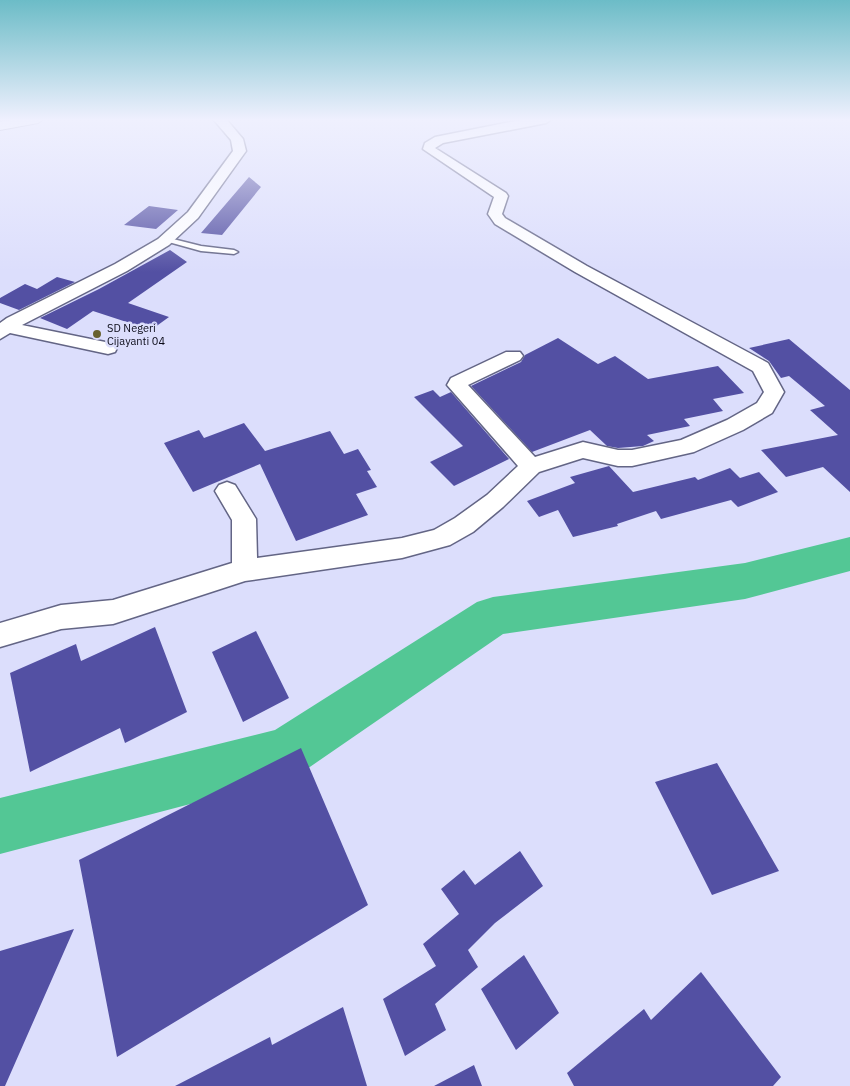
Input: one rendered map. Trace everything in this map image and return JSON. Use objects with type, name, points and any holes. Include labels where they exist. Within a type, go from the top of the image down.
[{"type":"street","points":[[3,330],[19,318],[168,239],[206,199],[227,170]]},
{"type":"street","points":[[0,635],[61,617],[113,612],[245,570],[402,548],[442,538],[464,525],[495,501],[531,466],[583,450],[618,458],[632,458],[686,447],[736,424],[765,408],[774,392],[761,367],[742,354],[581,269],[500,221],[495,214],[501,196],[461,170]]},
{"type":"street","points":[[3,330],[108,348]]},
{"type":"street","points":[[513,356],[458,382],[457,385],[531,466]]},
{"type":"street","points":[[227,491],[244,519],[245,570]]},
{"type":"lane","points":[[168,239],[191,248],[212,252],[234,252]]},
{"type":"building","points":[[249,177],[261,187],[222,235],[201,233]]},
{"type":"building","points":[[149,206],[178,210],[156,229],[124,225]]},
{"type":"building","points":[[170,250],[187,262],[128,303],[169,317],[151,330],[93,311],[67,329],[40,318],[99,289]]},
{"type":"building","points":[[57,277],[75,282],[19,310],[0,303],[0,298],[25,284],[37,289]]},
{"type":"building","points":[[558,338],[598,364],[615,356],[648,379],[718,366],[744,393],[713,399],[723,411],[684,419],[690,426],[647,435],[654,441],[643,446],[618,448],[607,446],[590,430],[532,452],[471,386],[521,362],[525,355]]},
{"type":"building","points":[[789,339],[850,390],[850,492],[823,467],[786,477],[761,450],[838,435],[810,410],[825,406],[789,376],[781,378],[769,361],[749,348]]},
{"type":"building","points":[[433,390],[440,397],[451,392],[509,459],[454,486],[430,462],[463,446],[414,397]]},
{"type":"building","points":[[244,423],[265,451],[330,431],[344,454],[358,449],[371,470],[367,471],[377,487],[356,494],[368,515],[296,541],[260,464],[193,492],[164,443],[199,430],[204,438]]},
{"type":"building","points":[[609,466],[633,492],[695,477],[698,480],[730,468],[740,478],[759,472],[778,492],[738,507],[731,500],[661,519],[656,511],[617,524],[618,526],[573,537],[558,510],[539,517],[527,501],[575,483],[570,477]]},
{"type":"building","points":[[155,627],[187,712],[125,743],[120,728],[30,772],[10,673],[76,644],[81,661]]},
{"type":"building","points":[[256,631],[289,698],[243,722],[212,652]]},
{"type":"building","points":[[301,748],[368,905],[117,1057],[79,860]]},
{"type":"building","points":[[717,763],[779,871],[712,895],[655,782]]},
{"type":"building","points":[[520,851],[543,886],[495,923],[468,950],[478,967],[435,1004],[446,1030],[405,1056],[383,999],[436,966],[423,944],[459,914],[441,889],[464,870],[475,885]]},
{"type":"building","points":[[74,929],[5,1086],[0,1086],[0,951]]},
{"type":"building","points":[[524,955],[559,1013],[516,1050],[481,989]]},
{"type":"building","points":[[701,972],[781,1077],[773,1086],[574,1086],[567,1073],[644,1009],[651,1020]]},
{"type":"building","points":[[343,1007],[367,1086],[175,1086],[270,1037],[272,1045]]},
{"type":"building","points":[[474,1065],[482,1086],[434,1086]]},
{"type":"waterway","points":[[0,826],[286,753],[493,616],[745,581],[850,554]]},
{"type":"place","name":"SD Negeri Cijayanti 04","points":[[97,334]]}]
